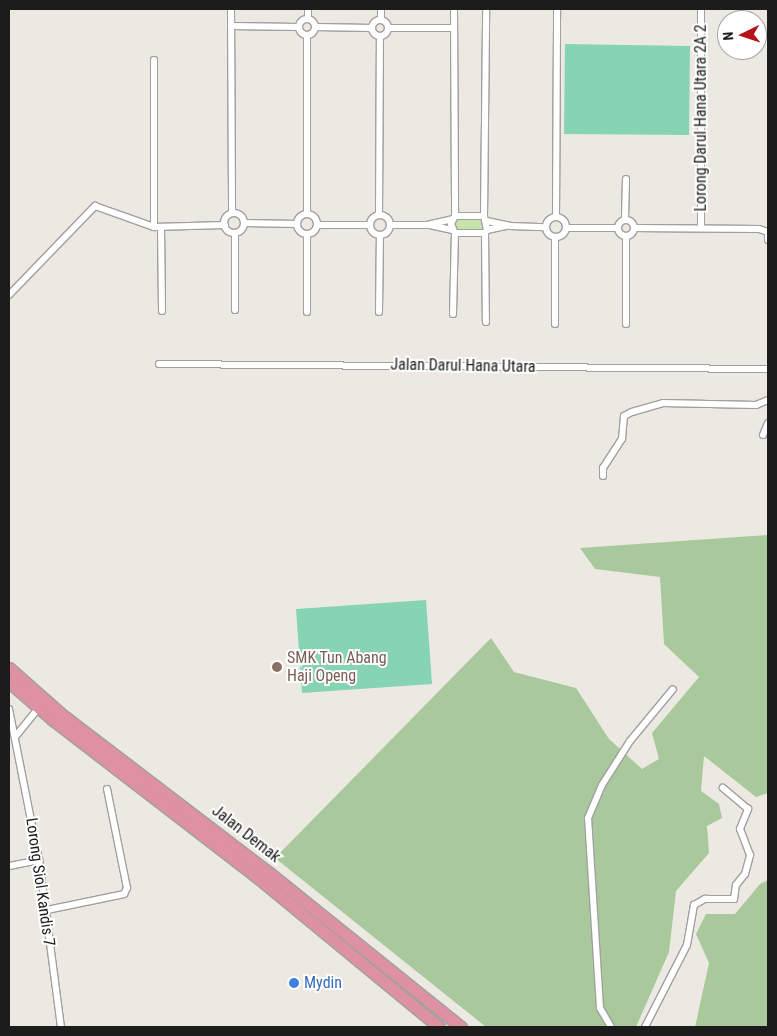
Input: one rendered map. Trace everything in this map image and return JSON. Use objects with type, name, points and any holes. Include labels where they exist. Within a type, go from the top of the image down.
[{"type":"highway","name":"Jalan Demak","points":[[9,668],[60,713],[267,871],[461,1027]]},
{"type":"highway","name":"Jalan Demak","points":[[9,682],[38,709],[257,877],[439,1027]]},
{"type":"street","points":[[231,9],[232,213]]},
{"type":"street","points":[[308,9],[308,19],[316,27]]},
{"type":"street","points":[[381,9],[381,19],[389,28]]},
{"type":"street","points":[[453,314],[454,9]]},
{"type":"street","points":[[486,9],[486,322]]},
{"type":"street","points":[[556,217],[558,9]]},
{"type":"street","name":"Lorong Darul Hana Utara 2A 2","points":[[701,9],[701,228]]},
{"type":"street","points":[[299,27],[301,22],[308,19]]},
{"type":"street","points":[[372,28],[374,22],[381,19]]},
{"type":"street","points":[[231,26],[299,27],[307,35],[308,214]]},
{"type":"street","points":[[307,35],[316,27],[372,28],[380,36],[380,215]]},
{"type":"street","points":[[380,36],[389,28],[454,28]]},
{"type":"street","points":[[154,60],[154,227]]},
{"type":"street","points":[[626,179],[626,219],[634,228]]},
{"type":"street","points":[[9,295],[95,206],[154,227],[225,225],[235,233]]},
{"type":"street","points":[[232,213],[241,216],[244,223],[241,230],[235,233]]},
{"type":"street","points":[[225,225],[226,217],[232,213]]},
{"type":"street","points":[[297,224],[302,216],[308,214],[313,216],[317,225]]},
{"type":"street","points":[[380,215],[388,219],[390,225],[387,232],[380,235],[372,232],[369,225],[373,217],[380,215]]},
{"type":"street","points":[[427,225],[453,217],[486,218],[510,226]]},
{"type":"street","points":[[556,217],[564,220],[566,228],[562,235],[555,237],[548,233],[546,227],[548,220],[556,217]]},
{"type":"street","points":[[566,228],[617,228],[626,219]]},
{"type":"street","points":[[244,223],[297,224]]},
{"type":"street","points":[[297,224],[300,230],[307,234]]},
{"type":"street","points":[[317,225],[369,225]]},
{"type":"street","points":[[307,234],[314,230],[317,225]]},
{"type":"street","points":[[390,225],[427,225],[453,231],[486,232],[510,226],[546,227]]},
{"type":"street","points":[[162,227],[162,311]]},
{"type":"street","points":[[617,228],[619,234],[626,236]]},
{"type":"street","points":[[626,324],[626,236],[634,228],[760,228],[768,232],[768,240]]},
{"type":"street","points":[[235,233],[235,310]]},
{"type":"street","points":[[307,234],[307,312]]},
{"type":"street","points":[[380,235],[380,312]]},
{"type":"street","points":[[554,324],[555,237]]},
{"type":"street","name":"Jalan Darul Hana Utara","points":[[159,364],[768,369]]},
{"type":"street","points":[[603,476],[603,468],[622,439],[624,416],[632,412],[663,403],[756,405],[768,400]]},
{"type":"street","points":[[763,435],[768,423]]},
{"type":"street","points":[[611,1027],[600,1008],[588,818],[602,785],[630,741],[673,689]]},
{"type":"street","name":"Lorong Siol Kandis 7","points":[[9,709],[40,860],[61,1027]]},
{"type":"street","points":[[16,737],[38,709]]},
{"type":"street","points":[[645,1027],[687,944],[694,905],[705,899],[734,899],[736,885],[745,874],[750,855],[740,829],[748,809],[723,788]]},
{"type":"street","points":[[47,910],[124,894],[127,888],[106,789]]},
{"type":"street","points":[[9,866],[40,860]]},
{"type":"green space","points":[[565,44],[690,46],[689,135],[564,134]]},
{"type":"green space","points":[[459,219],[481,219],[485,228],[481,231],[458,231],[454,225]]},
{"type":"green space","points":[[768,535],[768,793],[756,797],[704,756],[701,791],[719,804],[722,818],[707,826],[709,853],[676,891],[669,952],[636,1027],[486,1027],[275,858],[491,638],[514,672],[576,688],[609,739],[642,769],[659,759],[652,733],[699,677],[664,644],[660,577],[595,569],[580,548]]},
{"type":"green space","points":[[426,600],[432,684],[302,693],[296,609]]},
{"type":"green space","points":[[768,880],[768,1027],[695,1027],[709,963],[696,934],[706,914],[735,914],[760,884]]},
{"type":"place","name":"SMK Tun Abang Haji Openg","points":[[277,667]]},
{"type":"place","name":"Mydin","points":[[294,983]]}]
